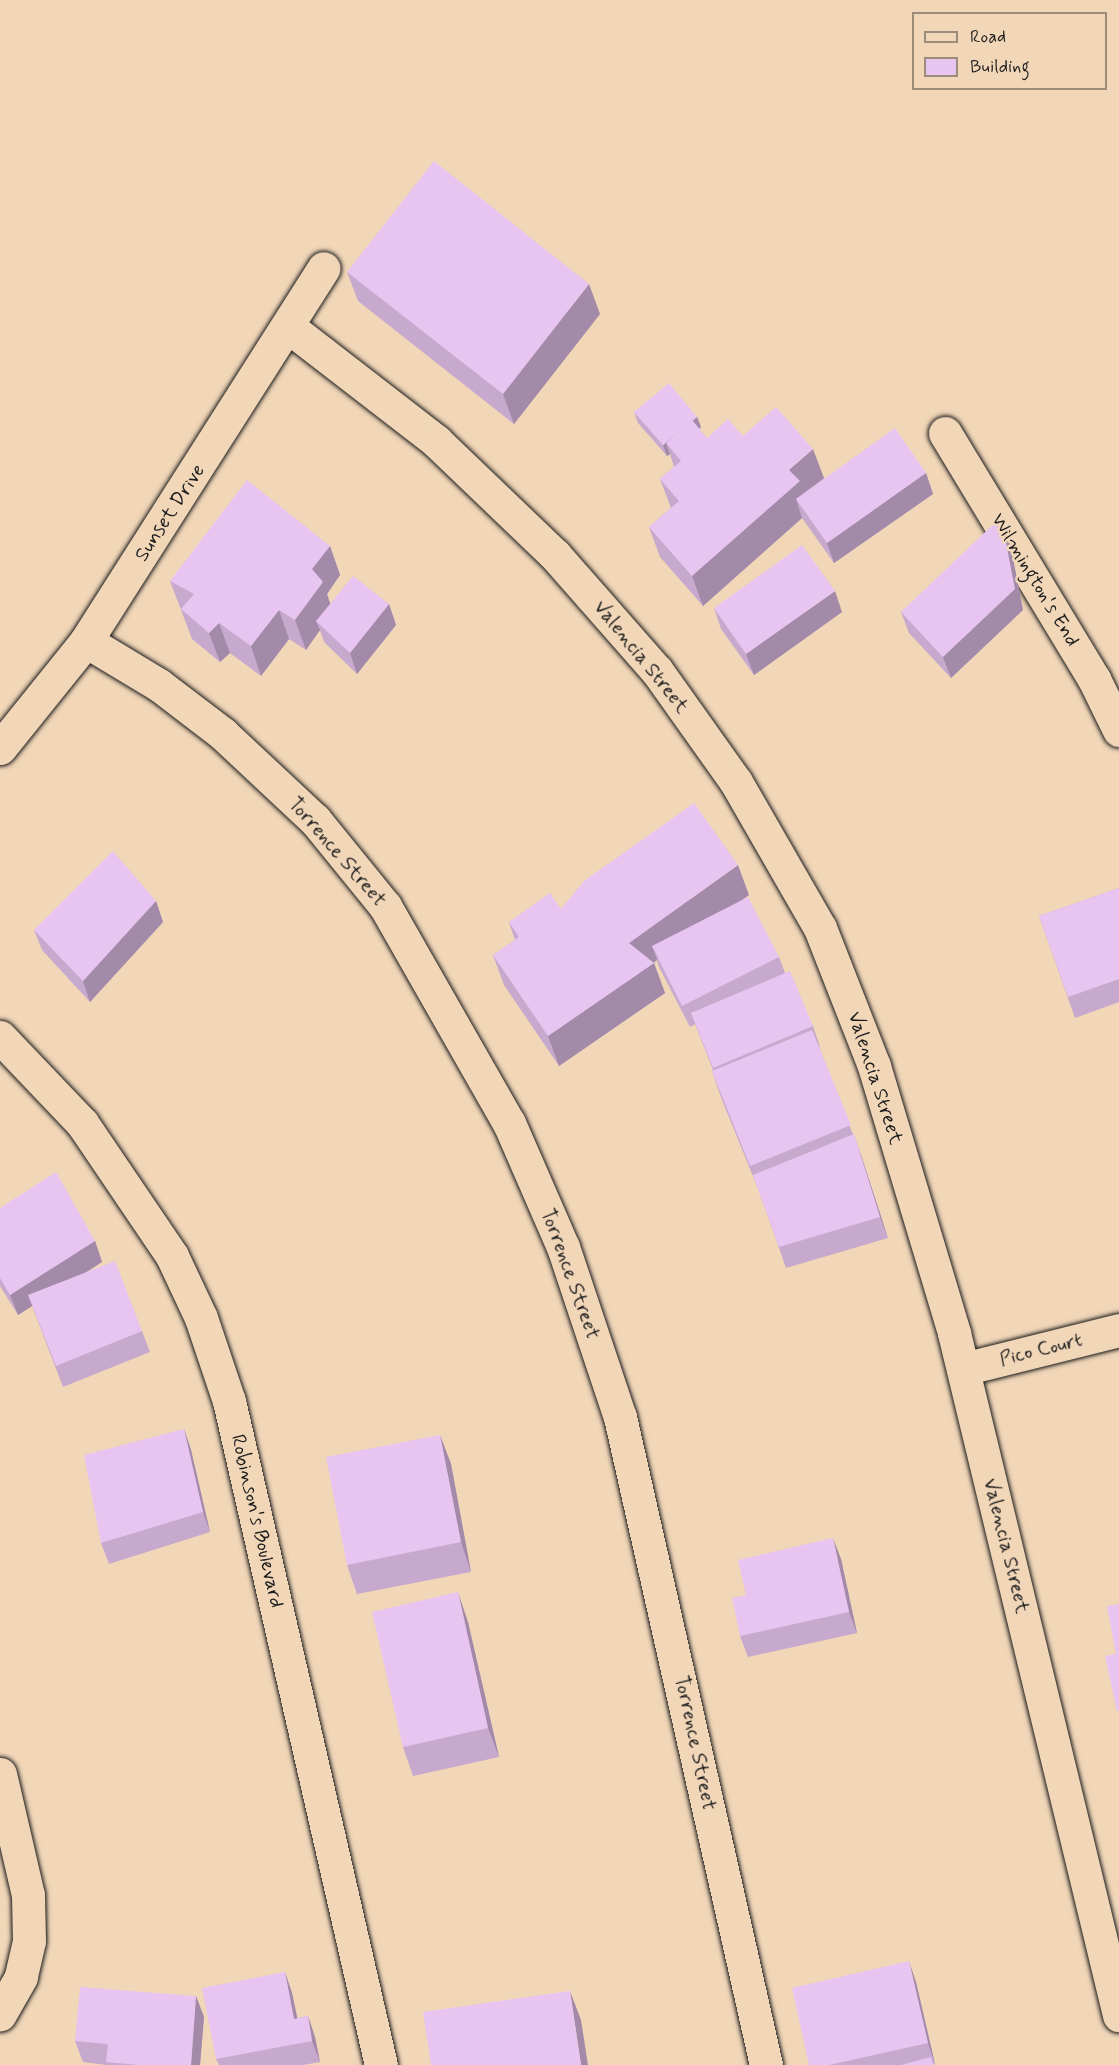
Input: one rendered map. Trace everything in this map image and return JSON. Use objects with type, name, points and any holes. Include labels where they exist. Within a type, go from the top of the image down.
[{"type":"street","name":"Sunset Drive","points":[[0,748],[86,641],[290,328],[324,268]]},
{"type":"street","name":"Valencia Street","points":[[290,328],[436,441],[555,555],[657,671],[736,782],[820,928],[857,1020],[963,1369],[1119,2015]]},
{"type":"street","name":"Wilmington's End","points":[[945,433],[1094,679],[1119,730]]},
{"type":"street","name":"Torrence Street","points":[[86,641],[159,685],[223,734],[315,820],[385,906],[509,1124],[563,1247],[620,1417],[766,2065]]},
{"type":"street","name":"Robinson's Boulevard","points":[[0,1038],[82,1123],[172,1256],[201,1318],[229,1401],[381,2065]]},
{"type":"street","name":"Pico Court","points":[[963,1369],[1119,1330]]},
{"type":"street","points":[[0,1774],[22,1861],[29,1941],[21,1977],[0,2014]]},
{"type":"building","points":[[434,161],[589,284],[503,394],[347,272]]},
{"type":"building","points":[[669,383],[697,417],[663,445],[634,412]]},
{"type":"building","points":[[776,407],[813,449],[789,470],[800,481],[692,576],[649,527],[679,501],[660,479],[681,461],[666,443],[692,420],[707,438],[728,419],[743,436]]},
{"type":"building","points":[[895,428],[926,473],[827,543],[796,499]]},
{"type":"building","points":[[247,480],[330,546],[312,569],[323,582],[295,620],[279,610],[251,646],[219,623],[209,633],[181,609],[194,594],[170,581]]},
{"type":"building","points":[[1001,517],[1015,589],[943,657],[901,612]]},
{"type":"building","points":[[802,545],[835,591],[746,654],[714,608]]},
{"type":"building","points":[[353,576],[389,604],[350,653],[316,621]]},
{"type":"building","points":[[694,803],[738,865],[629,943],[654,963],[548,1036],[493,955],[519,937],[509,922],[550,893],[561,909],[584,881]]},
{"type":"building","points":[[113,851],[156,901],[83,981],[34,930]]},
{"type":"building","points":[[1119,888],[1119,979],[1068,997],[1039,916]]},
{"type":"building","points":[[748,897],[779,957],[682,1006],[652,946]]},
{"type":"building","points":[[790,971],[813,1026],[713,1068],[691,1013]]},
{"type":"building","points":[[812,1030],[851,1125],[750,1166],[712,1071]]},
{"type":"building","points":[[854,1134],[880,1217],[779,1247],[753,1175]]},
{"type":"building","points":[[56,1172],[95,1241],[10,1295],[0,1278],[0,1208]]},
{"type":"building","points":[[115,1261],[142,1331],[56,1366],[28,1295]]},
{"type":"building","points":[[184,1429],[203,1512],[101,1543],[84,1455]]},
{"type":"building","points":[[440,1435],[461,1542],[347,1565],[326,1457]]},
{"type":"building","points":[[833,1538],[849,1612],[740,1636],[732,1598],[746,1595],[738,1560]]},
{"type":"building","points":[[458,1592],[488,1728],[403,1747],[372,1612]]},
{"type":"building","points":[[1119,1604],[1119,1710],[1117,1711],[1105,1656],[1116,1654],[1107,1606]]},
{"type":"building","points":[[909,1961],[928,2043],[829,2065],[809,2065],[792,1988]]},
{"type":"building","points":[[285,1972],[294,2019],[308,2016],[312,2041],[216,2059],[202,1988]]},
{"type":"building","points":[[80,1987],[196,1996],[191,2065],[139,2065],[106,2062],[108,2044],[75,2041]]},
{"type":"building","points":[[570,1991],[581,2065],[431,2065],[423,2012]]},
{"type":"building","points":[[931,2057],[933,2065],[901,2065]]}]
